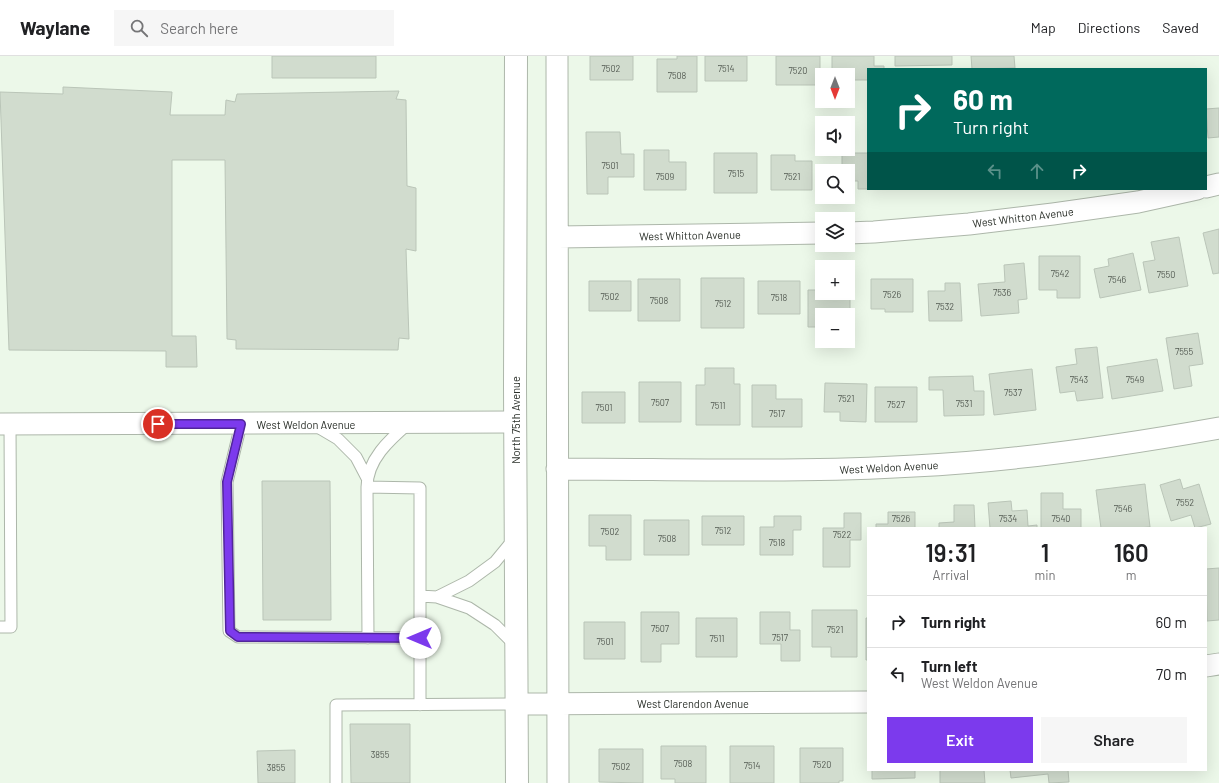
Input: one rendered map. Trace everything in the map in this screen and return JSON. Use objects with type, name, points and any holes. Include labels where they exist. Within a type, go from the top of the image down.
[{"type":"main road","name":"North 75th Avenue","points":[[516,56],[515,422],[517,783]]},
{"type":"street","points":[[557,56],[558,783]]},
{"type":"street","points":[[1207,187],[1219,184]]},
{"type":"street","name":"West Whitton Avenue","points":[[855,233],[969,224],[1053,214],[1138,202],[1192,190]]},
{"type":"street","name":"West Whitton Avenue","points":[[558,237],[815,233]]},
{"type":"street","name":"West Weldon Avenue","points":[[5,424],[312,424],[515,422]]},
{"type":"street","name":"West Weldon Avenue","points":[[557,469],[836,469],[915,466],[1055,454],[1219,428]]},
{"type":"street","points":[[1207,666],[1219,664]]},
{"type":"street","name":"West Clarendon Avenue","points":[[517,704],[867,702]]},
{"type":"lane","points":[[368,638],[367,482],[376,458],[390,439],[409,423]]},
{"type":"lane","points":[[0,627],[11,627],[5,424]]},
{"type":"lane","points":[[241,424],[227,482],[230,631],[238,637],[420,638]]},
{"type":"lane","points":[[312,424],[338,439],[356,457],[367,482]]},
{"type":"lane","points":[[367,482],[420,488],[420,705]]},
{"type":"lane","points":[[437,597],[469,581],[495,562],[516,537]]},
{"type":"lane","points":[[420,596],[437,597],[470,608],[495,625],[516,647]]},
{"type":"lane","points":[[336,783],[336,705],[517,704]]},
{"type":"building","points":[[272,56],[376,56],[376,78],[272,78]]},
{"type":"building","points":[[590,56],[633,56],[633,80],[590,80]]},
{"type":"building","points":[[677,56],[697,56],[697,92],[657,92],[657,59],[677,59]]},
{"type":"building","points":[[705,56],[747,56],[747,81],[705,81]]},
{"type":"building","points":[[776,56],[820,56],[820,68],[815,68],[815,85],[776,85]]},
{"type":"building","points":[[832,56],[874,56],[874,66],[884,66],[884,68],[867,68],[867,80],[855,80],[855,68],[832,68]]},
{"type":"building","points":[[895,56],[952,56],[952,65],[895,66]]},
{"type":"building","points":[[971,56],[1014,56],[1015,68],[972,68]]},
{"type":"building","points":[[63,87],[172,92],[170,115],[225,115],[226,100],[235,102],[237,94],[399,91],[396,99],[406,100],[407,186],[416,188],[416,251],[406,249],[409,339],[399,338],[398,350],[236,349],[236,340],[227,339],[225,160],[172,160],[172,336],[196,336],[197,367],[166,367],[166,351],[9,350],[0,92],[63,94]]},
{"type":"building","points":[[1219,108],[1219,137],[1208,138],[1207,109]]},
{"type":"building","points":[[586,132],[620,132],[621,154],[634,154],[634,177],[608,177],[608,194],[587,194]]},
{"type":"building","points":[[644,150],[669,150],[669,162],[686,162],[686,190],[644,190]]},
{"type":"building","points":[[714,153],[757,153],[757,193],[714,193]]},
{"type":"building","points":[[855,153],[867,153],[867,189],[858,189],[858,181],[855,181],[855,164],[842,164],[842,156],[855,156]]},
{"type":"building","points":[[771,155],[795,155],[795,161],[812,161],[812,190],[771,190]]},
{"type":"building","points":[[1219,229],[1219,273],[1213,274],[1203,233]]},
{"type":"building","points":[[1179,237],[1188,286],[1149,293],[1143,262],[1155,260],[1151,242]]},
{"type":"building","points":[[1133,253],[1141,290],[1100,298],[1094,269],[1109,266],[1108,259]]},
{"type":"building","points":[[1039,256],[1080,256],[1080,298],[1057,298],[1057,290],[1039,290]]},
{"type":"building","points":[[1024,263],[1027,299],[1018,300],[1019,313],[981,316],[978,284],[1005,282],[1004,265]]},
{"type":"building","points":[[701,278],[744,278],[744,328],[701,328]]},
{"type":"building","points":[[638,279],[680,279],[680,321],[638,321]]},
{"type":"building","points":[[871,279],[913,279],[913,312],[885,312],[885,309],[871,309]]},
{"type":"building","points":[[589,281],[631,281],[631,311],[589,311]]},
{"type":"building","points":[[758,281],[800,281],[800,314],[758,314]]},
{"type":"building","points":[[945,283],[960,283],[962,321],[929,321],[928,291],[945,291]]},
{"type":"building","points":[[808,290],[815,290],[815,300],[850,300],[850,308],[815,308],[815,327],[808,327]]},
{"type":"building","points":[[1198,333],[1203,364],[1189,366],[1192,386],[1174,389],[1166,338]]},
{"type":"building","points":[[1097,347],[1103,398],[1077,401],[1075,391],[1060,393],[1056,367],[1077,364],[1075,349]]},
{"type":"building","points":[[1157,359],[1163,391],[1112,399],[1107,367]]},
{"type":"building","points":[[705,368],[734,368],[734,384],[740,384],[740,425],[696,425],[696,385],[705,385]]},
{"type":"building","points":[[1032,369],[1036,410],[994,415],[989,374]]},
{"type":"building","points":[[973,376],[974,391],[984,391],[984,415],[944,416],[943,390],[929,390],[929,377]]},
{"type":"building","points":[[639,382],[681,382],[681,422],[639,422]]},
{"type":"building","points":[[825,383],[867,384],[866,422],[840,421],[840,412],[824,412]]},
{"type":"building","points":[[752,385],[776,385],[776,399],[802,399],[802,427],[752,427]]},
{"type":"building","points":[[875,387],[917,387],[917,422],[875,422]]},
{"type":"building","points":[[582,392],[625,392],[625,423],[582,423]]},
{"type":"building","points":[[1180,479],[1183,489],[1199,484],[1211,524],[1195,527],[1191,515],[1171,521],[1160,485]]},
{"type":"building","points":[[262,481],[330,481],[331,620],[263,620]]},
{"type":"building","points":[[1145,484],[1150,527],[1101,527],[1096,490]]},
{"type":"building","points":[[1041,493],[1063,493],[1063,509],[1081,509],[1081,527],[1041,527]]},
{"type":"building","points":[[1011,501],[1012,511],[1027,510],[1028,526],[1037,525],[1037,527],[990,527],[988,503]]},
{"type":"building","points":[[954,505],[974,505],[975,527],[939,527],[939,523],[954,522]]},
{"type":"building","points":[[888,512],[915,512],[915,527],[876,527],[876,524],[888,524]]},
{"type":"building","points":[[844,513],[861,513],[861,540],[850,540],[850,567],[823,567],[823,528],[844,528]]},
{"type":"building","points":[[589,515],[631,515],[631,560],[606,560],[606,546],[589,546]]},
{"type":"building","points":[[702,516],[744,516],[744,545],[702,545]]},
{"type":"building","points":[[774,516],[801,516],[801,530],[793,530],[793,555],[760,555],[760,527],[774,527]]},
{"type":"building","points":[[644,520],[689,520],[689,555],[644,555]]},
{"type":"building","points":[[1219,568],[1219,620],[1207,621],[1207,569]]},
{"type":"building","points":[[812,610],[857,610],[857,657],[831,657],[831,647],[812,647]]},
{"type":"building","points":[[641,612],[679,612],[679,644],[661,644],[661,662],[641,662]]},
{"type":"building","points":[[760,612],[790,612],[790,630],[800,630],[800,661],[781,661],[781,644],[760,644]]},
{"type":"building","points":[[696,618],[737,618],[737,657],[696,657]]},
{"type":"building","points":[[866,618],[867,618],[867,660]]},
{"type":"building","points":[[584,622],[625,622],[625,659],[584,659]]},
{"type":"building","points":[[350,724],[410,724],[410,783],[351,783]]},
{"type":"building","points":[[661,746],[706,746],[706,783],[675,783],[675,779],[661,779]]},
{"type":"building","points":[[730,746],[774,746],[774,783],[730,783]]},
{"type":"building","points":[[800,748],[843,748],[843,781],[839,781],[839,783],[800,783]]},
{"type":"building","points":[[599,749],[643,749],[643,783],[599,782]]},
{"type":"building","points":[[295,750],[295,783],[258,783],[257,751]]},
{"type":"building","points":[[872,771],[915,771],[915,778],[872,779]]},
{"type":"building","points":[[940,771],[984,771],[985,783],[940,783]]},
{"type":"building","points":[[1010,771],[1068,771],[1069,782],[1049,783],[1048,774],[1011,778]]},
{"type":"route","points":[[158,424],[241,424],[227,482],[230,631],[238,637],[420,638]]}]
